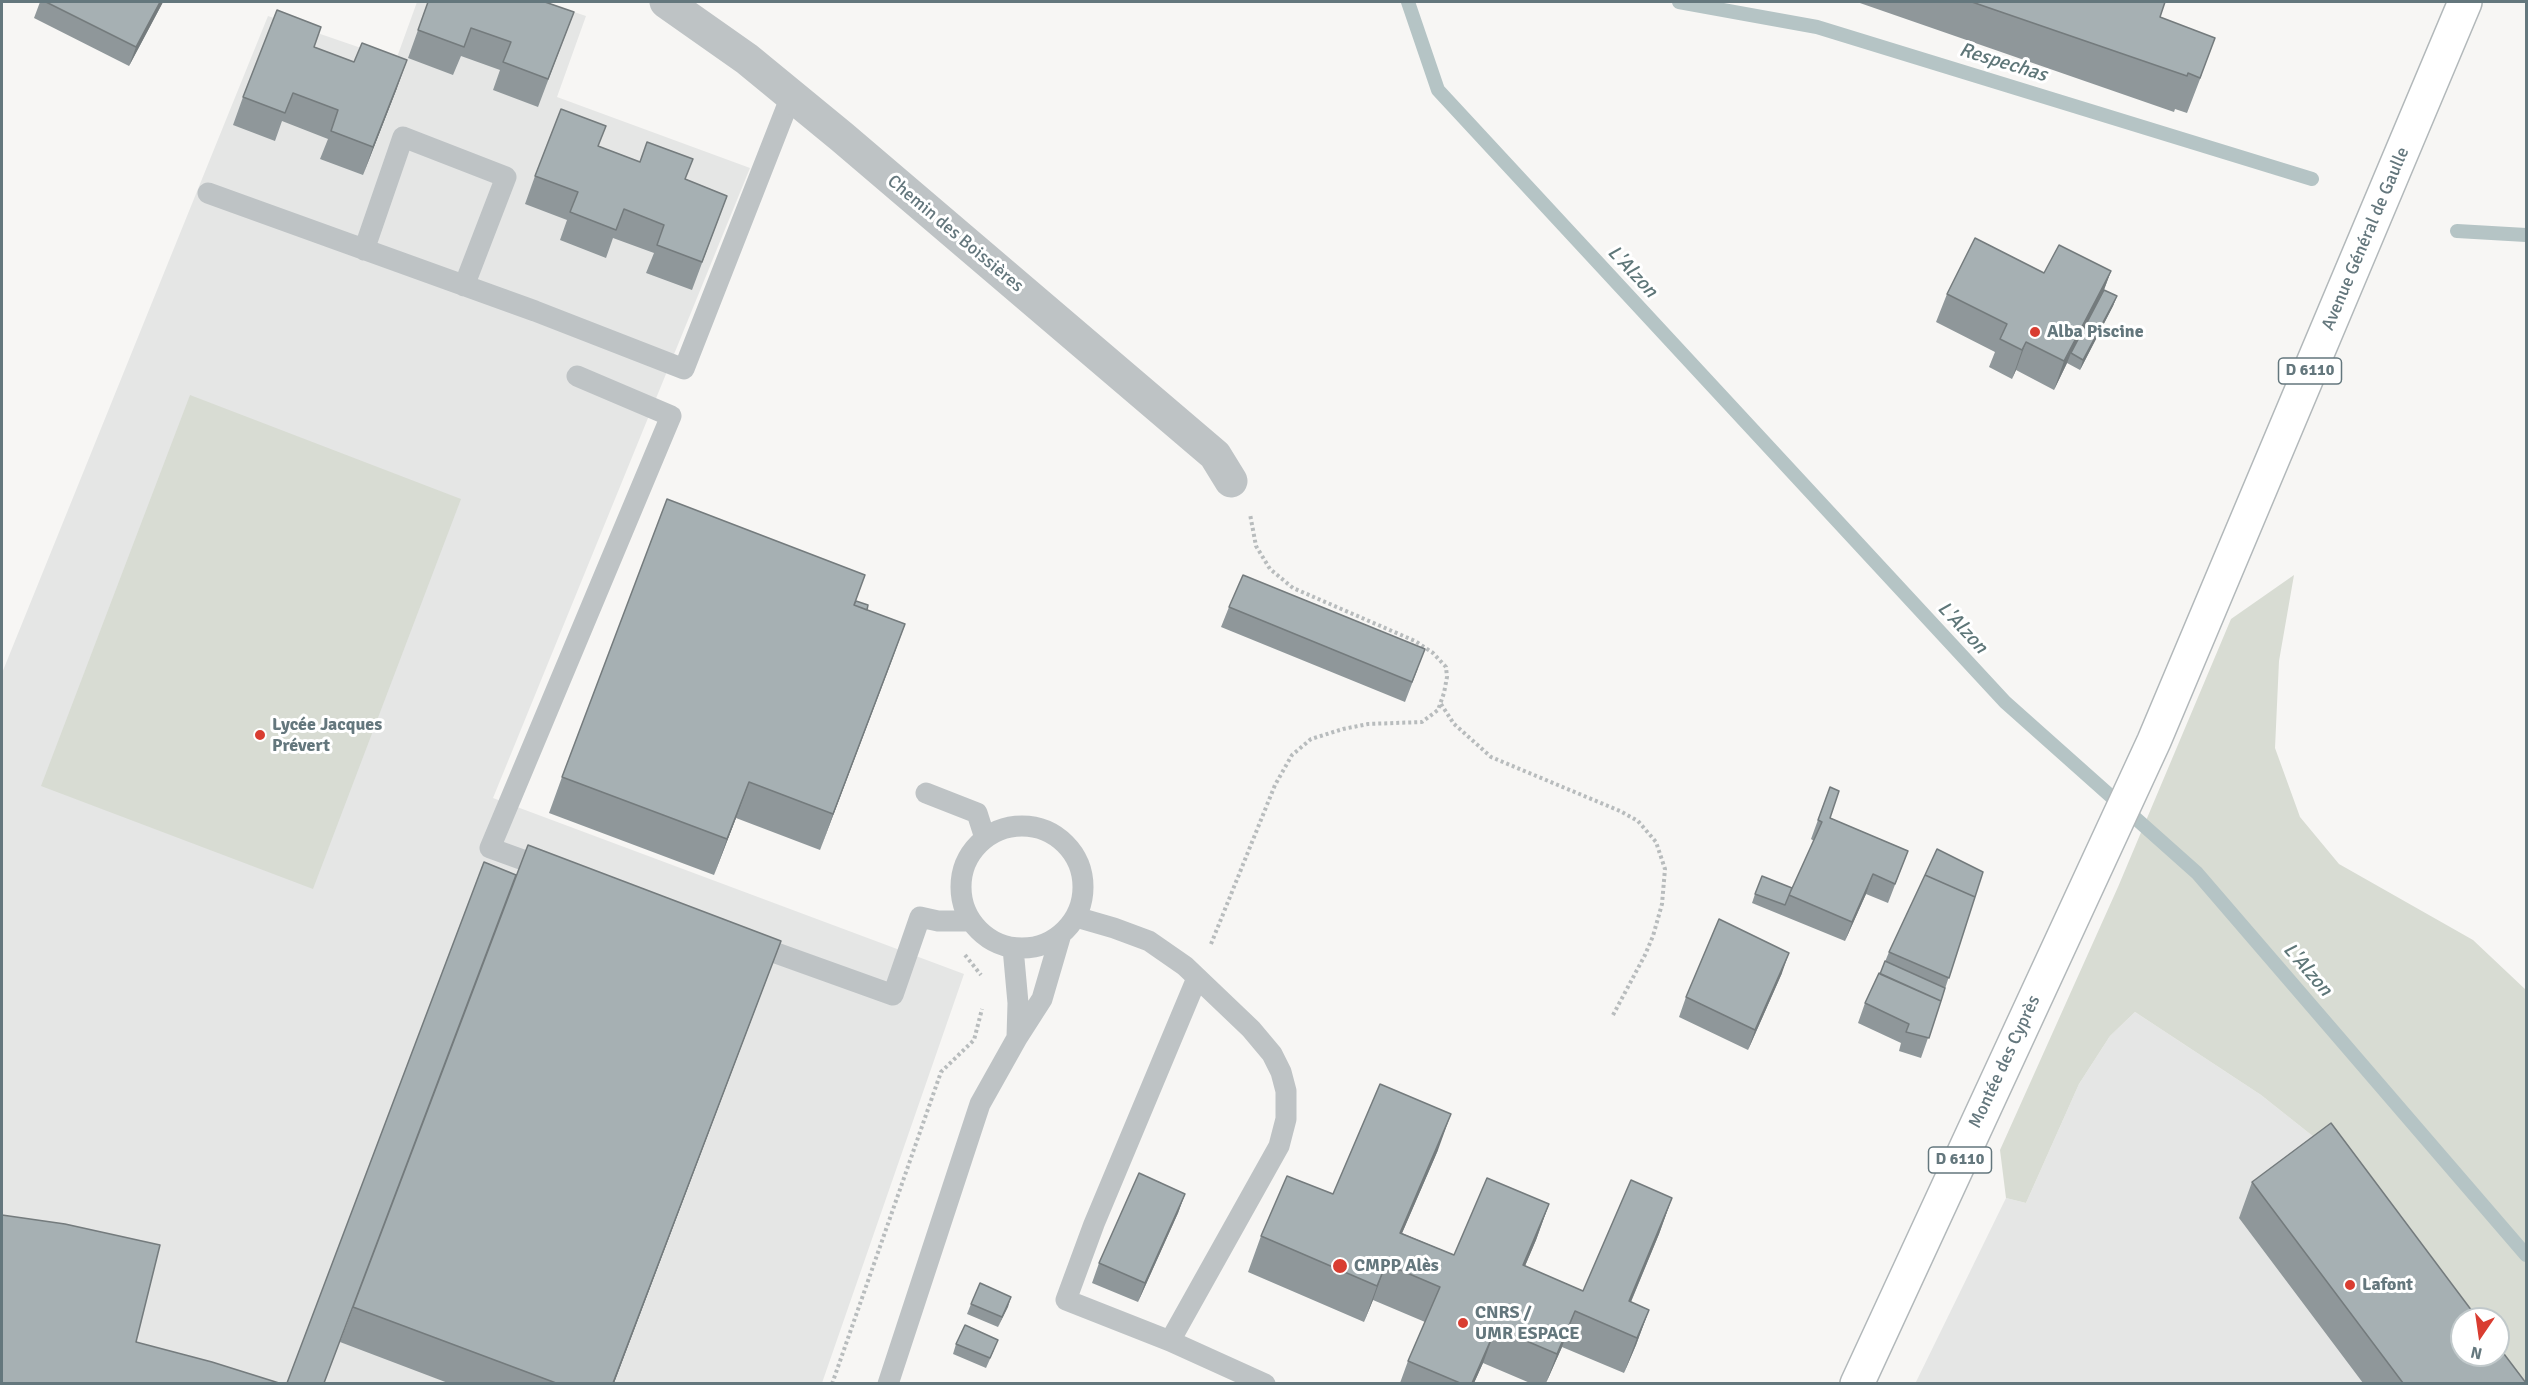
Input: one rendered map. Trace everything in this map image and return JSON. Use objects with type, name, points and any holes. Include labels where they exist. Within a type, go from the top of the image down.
[{"type":"main road","name":"Avenue Général de Gaulle","points":[[2154,741],[2465,2]]},
{"type":"main road","name":"Montée des Cyprès","points":[[1857,1383],[2154,741]]},
{"type":"street","name":"Chemin des Boissières","points":[[666,2],[747,59],[1215,455],[1231,481]]},
{"type":"lane","points":[[208,193],[684,369],[791,96]]},
{"type":"lane","points":[[364,250],[403,137],[506,177],[464,286]]},
{"type":"lane","points":[[568,876],[490,848],[671,416],[577,376]]},
{"type":"lane","points":[[926,793],[977,813],[985,838]]},
{"type":"lane","points":[[1024,826],[1045,830],[1062,841],[1076,857],[1083,877],[1083,898],[1076,917],[1061,934],[1046,944],[1030,948],[1013,948],[997,944],[982,934],[970,921],[962,904],[960,885],[963,867],[972,850],[985,838],[1004,828],[1024,826]]},
{"type":"lane","points":[[736,938],[893,996],[920,917],[938,921],[970,921]]},
{"type":"lane","points":[[1076,917],[1149,941],[1185,966],[1251,1029],[1272,1054],[1281,1072],[1286,1092],[1286,1119],[1279,1146],[1170,1341]]},
{"type":"lane","points":[[888,1383],[980,1104],[1042,999],[1061,934]]},
{"type":"lane","points":[[1013,948],[1017,983],[1017,1038]]},
{"type":"lane","points":[[1197,978],[1094,1224],[1066,1300],[1170,1341],[1265,1383]]},
{"type":"path","points":[[1197,978],[1275,785],[1292,755],[1311,739],[1343,729],[1368,724],[1422,722],[1438,710],[1447,677],[1446,667],[1433,653],[1415,641],[1293,588],[1270,569],[1256,546],[1248,502],[1231,481]]},
{"type":"path","points":[[1440,703],[1454,724],[1491,757],[1620,811],[1638,821],[1656,842],[1665,869],[1662,904],[1645,955],[1613,1015]]},
{"type":"path","points":[[916,931],[962,950],[981,976]]},
{"type":"path","points":[[832,1383],[941,1072],[974,1040],[982,1007]]},
{"type":"shaded area","name":"Lycée Jacques Prévert","points":[[417,2],[544,2],[586,16],[557,97],[750,168],[493,798],[964,974],[822,1383],[2,1383],[2,673],[268,16],[396,60]]},
{"type":"shaded area","points":[[190,395],[461,499],[313,889],[41,786]]},
{"type":"shaded area","points":[[2294,575],[2279,661],[2275,748],[2300,817],[2339,864],[2473,940],[2526,990],[2526,1383],[2520,1383],[2509,1367],[2510,1307],[2466,1307],[2401,1215],[2329,1149],[2261,1095],[2135,1012],[2110,1036],[2079,1084],[2026,1203],[2006,1198],[2000,1150],[2118,887],[2231,619]]},
{"type":"shaded area","points":[[2135,1012],[2261,1095],[2329,1149],[2401,1215],[2466,1307],[2450,1307],[2450,1367],[2507,1367],[2520,1384],[1915,1384],[2006,1198],[2026,1203],[2079,1084],[2110,1036]]},
{"type":"building","points":[[46,2],[160,2],[136,47]]},
{"type":"building","points":[[428,2],[545,2],[574,12],[548,79],[503,62],[511,42],[471,28],[464,47],[418,30]]},
{"type":"building","points":[[1972,2],[2165,2],[2160,17],[2215,38],[2200,78],[2188,73],[2187,76]]},
{"type":"building","points":[[277,10],[321,27],[314,47],[354,62],[362,43],[407,60],[373,147],[331,131],[338,110],[293,93],[285,113],[243,97]]},
{"type":"building","points":[[561,109],[606,126],[598,146],[640,162],[647,142],[693,159],[685,179],[727,196],[702,262],[657,245],[664,225],[624,209],[616,230],[570,212],[578,192],[535,176]]},
{"type":"building","points":[[1975,238],[2044,273],[2059,245],[2111,271],[2064,361],[2026,342],[2022,350],[2000,339],[2007,324],[1947,294]]},
{"type":"building","points":[[2104,290],[2117,296],[2083,360],[2071,353]]},
{"type":"building","points":[[667,499],[865,575],[854,605],[905,624],[833,814],[749,782],[727,839],[562,777]]},
{"type":"building","points":[[1243,575],[1425,649],[1412,682],[1229,607]]},
{"type":"building","points":[[856,601],[868,605],[867,610],[854,605]]},
{"type":"building","points":[[1830,787],[1839,791],[1830,818],[1908,851],[1895,884],[1873,874],[1852,922],[1789,895],[1822,822],[1818,820]]},
{"type":"building","points":[[528,845],[781,941],[613,1383],[556,1383],[353,1307]]},
{"type":"building","points":[[1937,849],[1983,872],[1975,897],[1925,875]]},
{"type":"building","points":[[484,862],[516,875],[324,1383],[287,1383]]},
{"type":"building","points":[[1925,875],[1975,897],[1949,978],[1889,952]]},
{"type":"building","points":[[1762,876],[1792,888],[1785,905],[1755,894]]},
{"type":"building","points":[[1719,919],[1789,953],[1755,1030],[1686,997]]},
{"type":"building","points":[[1885,961],[1945,988],[1941,1001],[1880,974]]},
{"type":"building","points":[[1879,973],[1941,1001],[1929,1038],[1906,1032],[1909,1024],[1865,1003]]},
{"type":"building","points":[[1380,1084],[1451,1114],[1400,1233],[1454,1255],[1487,1178],[1549,1204],[1523,1265],[1583,1291],[1631,1180],[1672,1198],[1629,1301],[1649,1310],[1637,1338],[1575,1311],[1557,1354],[1496,1328],[1472,1383],[1460,1383],[1408,1361],[1440,1287],[1386,1264],[1377,1286],[1261,1236],[1287,1176],[1333,1194]]},
{"type":"building","name":"Lafont","points":[[2331,1123],[2469,1307],[2450,1307],[2450,1367],[2510,1367],[2510,1362],[2526,1383],[2403,1383],[2252,1182]]},
{"type":"building","points":[[1139,1173],[1185,1194],[1145,1283],[1099,1263]]},
{"type":"building","points":[[2,1215],[65,1224],[160,1245],[136,1342],[279,1383],[2,1383]]},
{"type":"building","points":[[980,1283],[1011,1297],[1002,1317],[971,1304]]},
{"type":"building","points":[[965,1325],[998,1340],[990,1358],[956,1344]]},
{"type":"waterway","name":"L'Alzon","points":[[1408,2],[1438,90],[2005,702],[2197,873],[2526,1255]]},
{"type":"waterway","name":"Respechas","points":[[1679,2],[1817,27],[2312,179]]},
{"type":"waterway","name":"Respechas","points":[[2457,231],[2526,235]]},
{"type":"place","name":"Alba Piscine","points":[[2035,332]]},
{"type":"place","name":"Lycée Jacques Prévert","points":[[260,735]]},
{"type":"place","name":"CMPP Alès","points":[[1340,1266]]},
{"type":"place","name":"Lafont","points":[[2350,1285]]},
{"type":"place","name":"CNRS / UMR ESPACE","points":[[1463,1323]]}]
